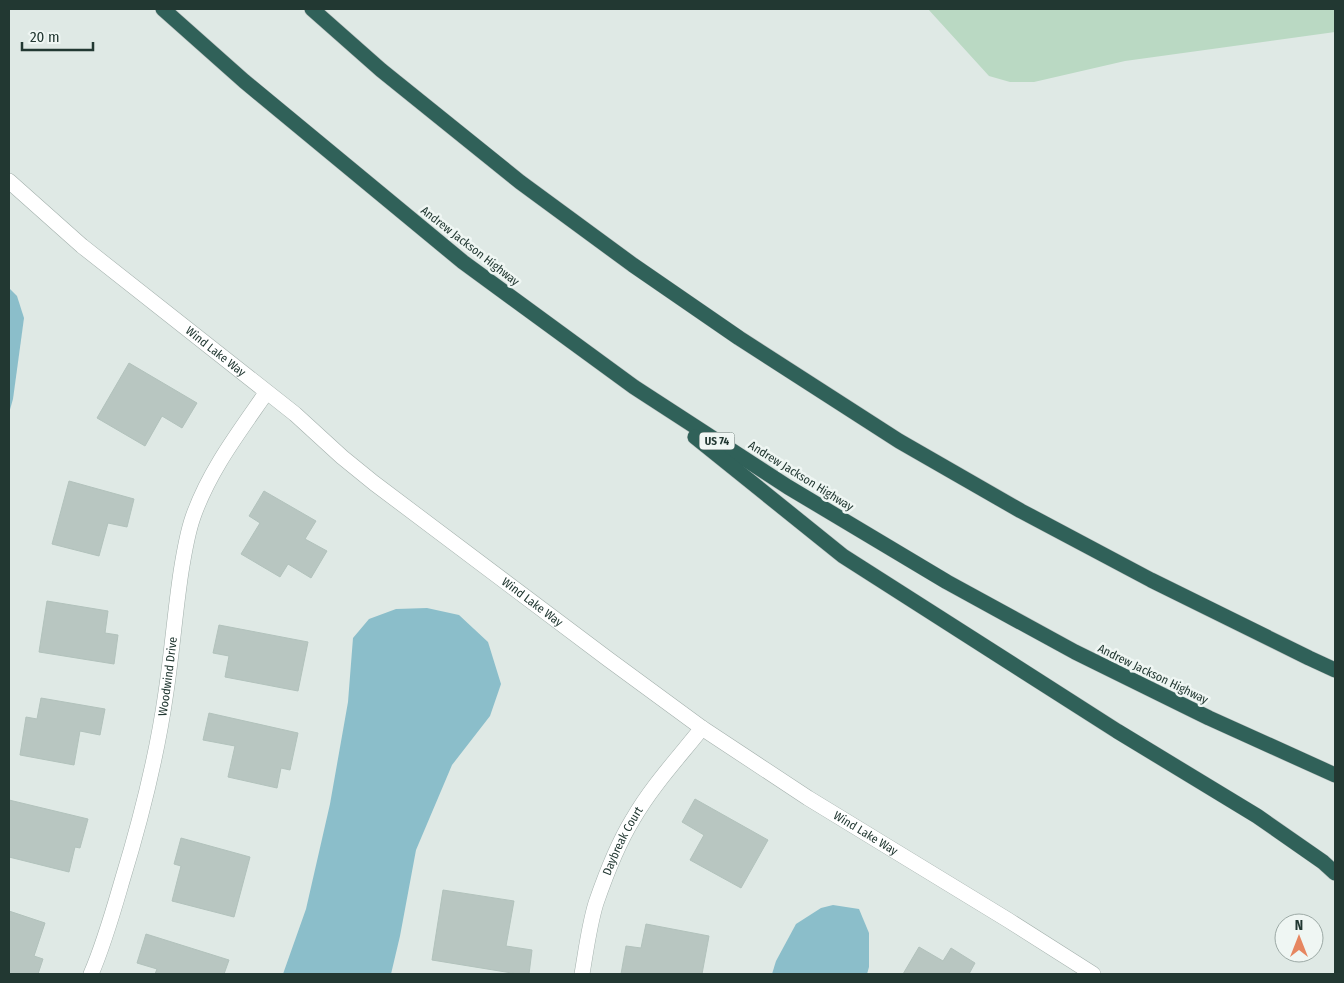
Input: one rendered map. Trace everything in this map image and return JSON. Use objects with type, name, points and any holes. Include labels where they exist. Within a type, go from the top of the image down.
[{"type":"highway","name":"Andrew Jackson Highway","points":[[163,9],[244,81],[463,262],[634,387],[788,487],[947,582],[1102,665],[1209,718],[1335,775]]},
{"type":"highway","points":[[312,9],[380,70],[520,182],[634,265],[755,349],[900,442],[1021,511],[1151,580],[1335,670]]},
{"type":"highway","points":[[634,387],[843,556],[1117,731],[1257,816],[1335,872]]},
{"type":"street","name":"Wind Lake Way","points":[[9,181],[82,246],[295,414],[374,483],[702,728],[808,798],[1093,974]]},
{"type":"street","name":"Woodwind Drive","points":[[91,974],[110,920],[146,797],[166,694],[186,541],[193,517],[216,469],[266,393]]},
{"type":"street","name":"Daybreak Court","points":[[582,974],[596,905],[618,848],[652,790],[702,728]]},
{"type":"green space","points":[[928,9],[1335,9],[1335,32],[1125,61],[1034,82],[1010,82],[989,76]]},
{"type":"water","points":[[9,288],[17,296],[24,318],[13,399],[9,413]]},
{"type":"water","points":[[427,608],[459,615],[488,642],[501,684],[490,716],[452,765],[416,850],[391,974],[283,974],[306,909],[330,804],[348,702],[353,638],[369,619],[396,609]]},
{"type":"water","points":[[833,905],[859,909],[869,933],[869,967],[867,974],[772,974],[776,961],[796,924],[821,908]]},
{"type":"building","points":[[129,363],[197,403],[182,428],[162,416],[145,446],[97,418]]},
{"type":"building","points":[[69,481],[134,499],[127,527],[108,523],[99,556],[52,544]]},
{"type":"building","points":[[264,491],[316,521],[305,539],[327,551],[311,578],[288,564],[280,577],[241,554],[260,523],[249,516]]},
{"type":"building","points":[[47,601],[108,611],[105,633],[118,635],[114,664],[39,652]]},
{"type":"building","points":[[219,625],[308,642],[298,691],[225,677],[229,656],[213,653]]},
{"type":"building","points":[[41,698],[105,709],[100,735],[80,731],[74,765],[20,755],[26,717],[37,719]]},
{"type":"building","points":[[209,713],[298,733],[290,770],[281,768],[277,788],[228,777],[235,746],[203,740]]},
{"type":"building","points":[[695,799],[768,840],[741,888],[690,860],[704,835],[682,822]]},
{"type":"building","points":[[9,800],[88,819],[80,848],[75,847],[69,872],[9,857]]},
{"type":"building","points":[[181,838],[250,857],[234,917],[172,901],[181,866],[174,864]]},
{"type":"building","points":[[443,890],[514,901],[506,946],[532,950],[529,974],[518,974],[432,960]]},
{"type":"building","points":[[9,911],[45,923],[34,956],[43,959],[38,974],[9,974]]},
{"type":"building","points":[[646,924],[709,936],[702,974],[621,974],[626,946],[641,948]]},
{"type":"building","points":[[146,934],[229,960],[224,974],[155,974],[157,969],[137,963]]},
{"type":"building","points":[[919,947],[943,961],[951,948],[975,963],[969,974],[903,974]]}]
